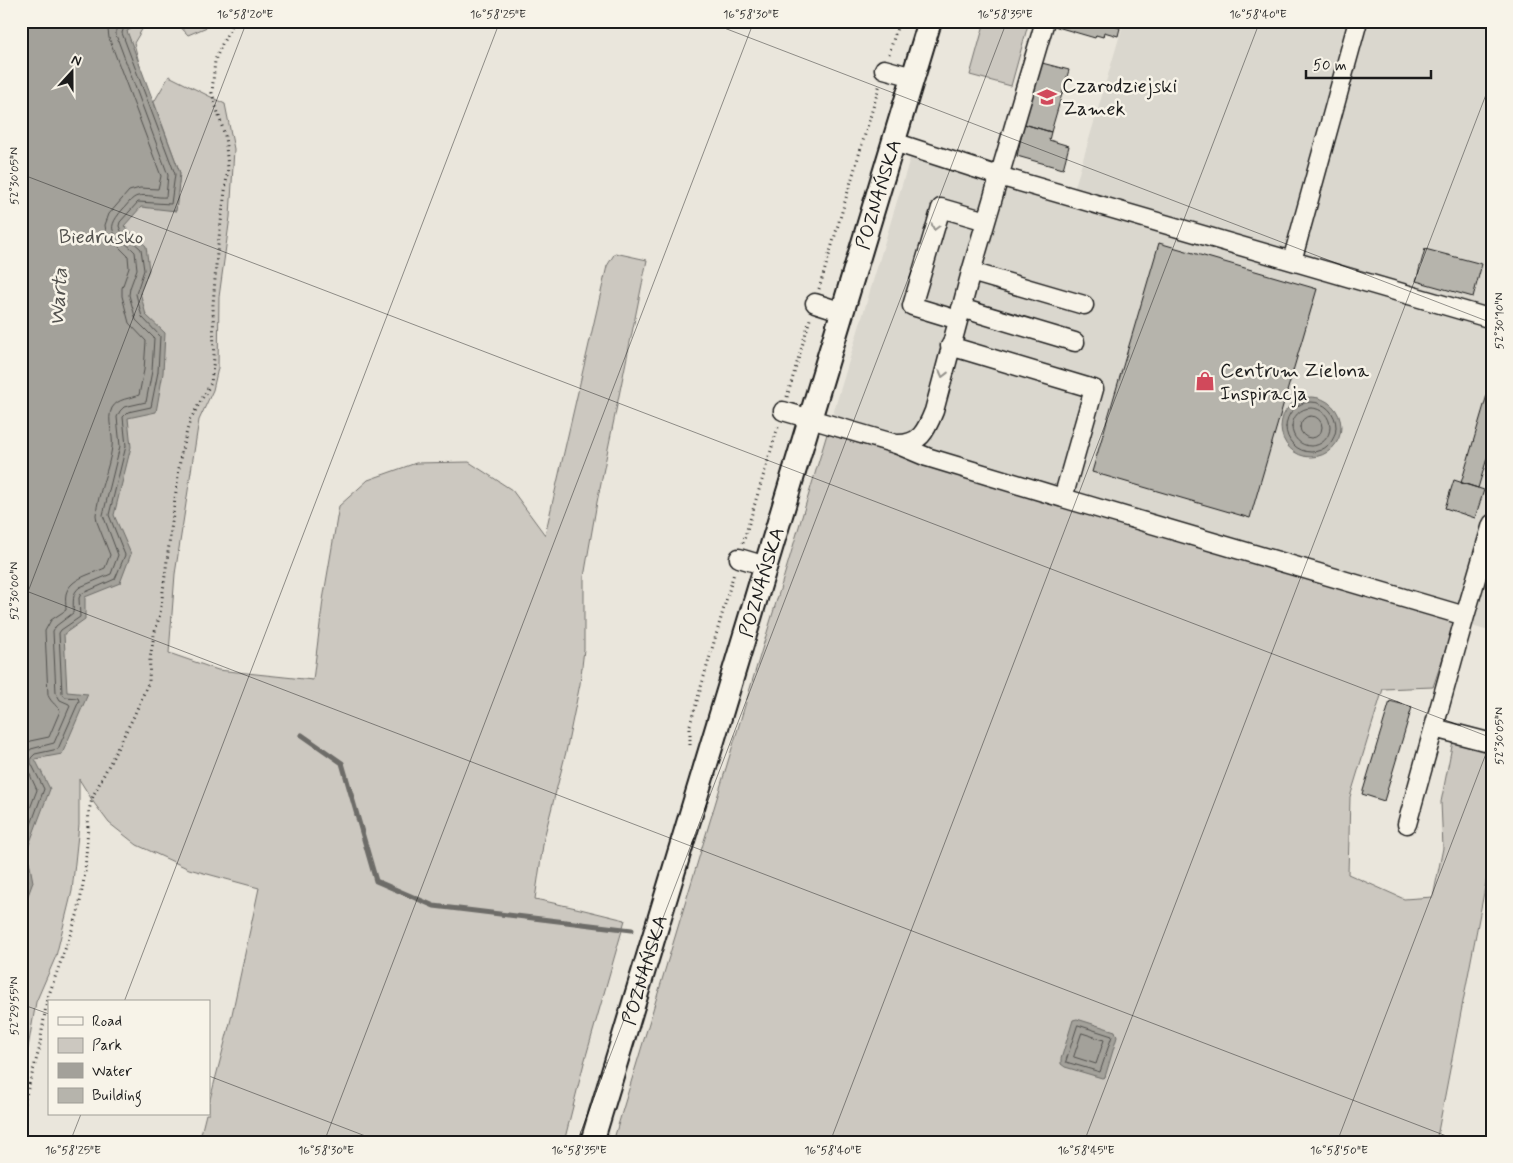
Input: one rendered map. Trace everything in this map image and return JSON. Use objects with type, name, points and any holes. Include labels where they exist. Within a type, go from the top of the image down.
[{"type":"main road","name":"POZNAŃSKA","points":[[592,1142],[930,21]]},
{"type":"lane","points":[[896,444],[907,444],[916,440],[930,423],[971,272],[1045,21]]},
{"type":"lane","points":[[1292,261],[1358,21]]},
{"type":"lane","points":[[884,69],[913,77]]},
{"type":"lane","points":[[894,142],[999,176],[1492,319]]},
{"type":"lane","points":[[986,221],[941,208],[912,306],[960,314],[1076,342]]},
{"type":"lane","points":[[971,272],[1084,305]]},
{"type":"lane","points":[[815,303],[843,312]]},
{"type":"lane","points":[[950,346],[1094,388],[1063,498]]},
{"type":"lane","points":[[783,411],[896,444],[927,457],[1063,498],[1465,616]]},
{"type":"lane","points":[[1408,824],[1492,524]]},
{"type":"lane","points":[[739,558],[766,566]]},
{"type":"lane","points":[[1434,728],[1492,743]]},
{"type":"path","points":[[21,1113],[39,1050],[47,1000],[78,913],[85,872],[89,810],[93,796],[150,681],[150,660],[154,635],[162,606],[181,453],[190,420],[211,383],[214,358],[213,305],[217,253],[228,168],[225,136],[212,93],[215,60],[234,21]]},
{"type":"path","points":[[691,754],[690,725],[899,21]]},
{"type":"shaded area","points":[[1124,21],[1492,21],[1492,632],[827,434],[910,158],[1453,316],[1458,299],[1074,190]]},
{"type":"green space","points":[[21,21],[147,21],[134,43],[176,209],[180,173],[154,102],[169,76],[225,104],[234,149],[230,217],[219,297],[218,368],[213,390],[199,420],[175,574],[169,653],[218,670],[313,680],[323,600],[339,506],[368,480],[416,463],[469,462],[512,490],[545,535],[607,266],[615,253],[647,260],[597,502],[584,577],[584,649],[580,684],[566,752],[544,838],[535,899],[625,920],[584,1063],[564,1142],[199,1142],[206,1116],[210,1116],[210,1099],[231,1019],[259,888],[189,869],[137,845],[109,823],[79,779],[79,825],[72,891],[56,956],[36,1002],[21,1087],[21,908],[24,906],[21,871]]},
{"type":"green space","points":[[175,21],[221,21],[188,35]]},
{"type":"green space","points":[[985,21],[1029,21],[1011,86],[970,75]]},
{"type":"green space","points":[[827,434],[1455,622],[1433,687],[1383,689],[1350,797],[1348,874],[1404,899],[1433,897],[1443,848],[1441,802],[1453,741],[1492,753],[1492,851],[1436,1142],[613,1142]]},
{"type":"water","name":"Biedrusko","points":[[21,21],[146,21],[127,31],[180,173],[176,211],[141,207],[124,226],[146,246],[149,270],[140,292],[146,315],[165,333],[163,373],[156,412],[128,418],[131,447],[114,515],[131,554],[120,583],[85,597],[85,619],[64,634],[67,692],[88,694],[62,754],[35,759],[50,789],[27,850],[33,882],[24,906],[21,908]]},
{"type":"water","points":[[1305,397],[1317,397],[1328,402],[1336,410],[1341,421],[1339,439],[1328,452],[1317,457],[1305,457],[1294,452],[1286,444],[1281,433],[1281,421],[1286,410],[1294,402]]},
{"type":"water","points":[[1077,1019],[1115,1031],[1117,1037],[1105,1077],[1102,1078],[1065,1067],[1061,1064],[1073,1020]]},
{"type":"building","points":[[1055,21],[1098,21],[1120,28],[1118,36],[1104,32],[1103,37],[1096,35],[1095,38],[1054,26]]},
{"type":"building","name":"Czarodziejski Zamek","points":[[1042,63],[1069,70],[1051,132],[1024,124]]},
{"type":"building","points":[[1024,124],[1051,132],[1049,140],[1069,146],[1063,169],[1017,156]]},
{"type":"building","name":"Centrum Zielona Inspiracja","points":[[1159,243],[1317,289],[1250,518],[1092,472]]},
{"type":"building","points":[[1425,249],[1482,264],[1473,297],[1416,281]]},
{"type":"building","points":[[1492,378],[1492,442],[1478,488],[1461,483]]},
{"type":"building","points":[[1454,480],[1484,490],[1475,518],[1445,508]]},
{"type":"building","points":[[1390,701],[1412,707],[1384,801],[1362,794]]},
{"type":"waterway","points":[[302,735],[342,763],[376,881],[434,906],[632,930]]},
{"type":"place","name":"Czarodziejski Zamek","points":[[1047,97]]},
{"type":"place","name":"Centrum Zielona Inspiracja","points":[[1205,381]]},
{"type":"water label","name":"Warta","points":[[58,297]]}]
